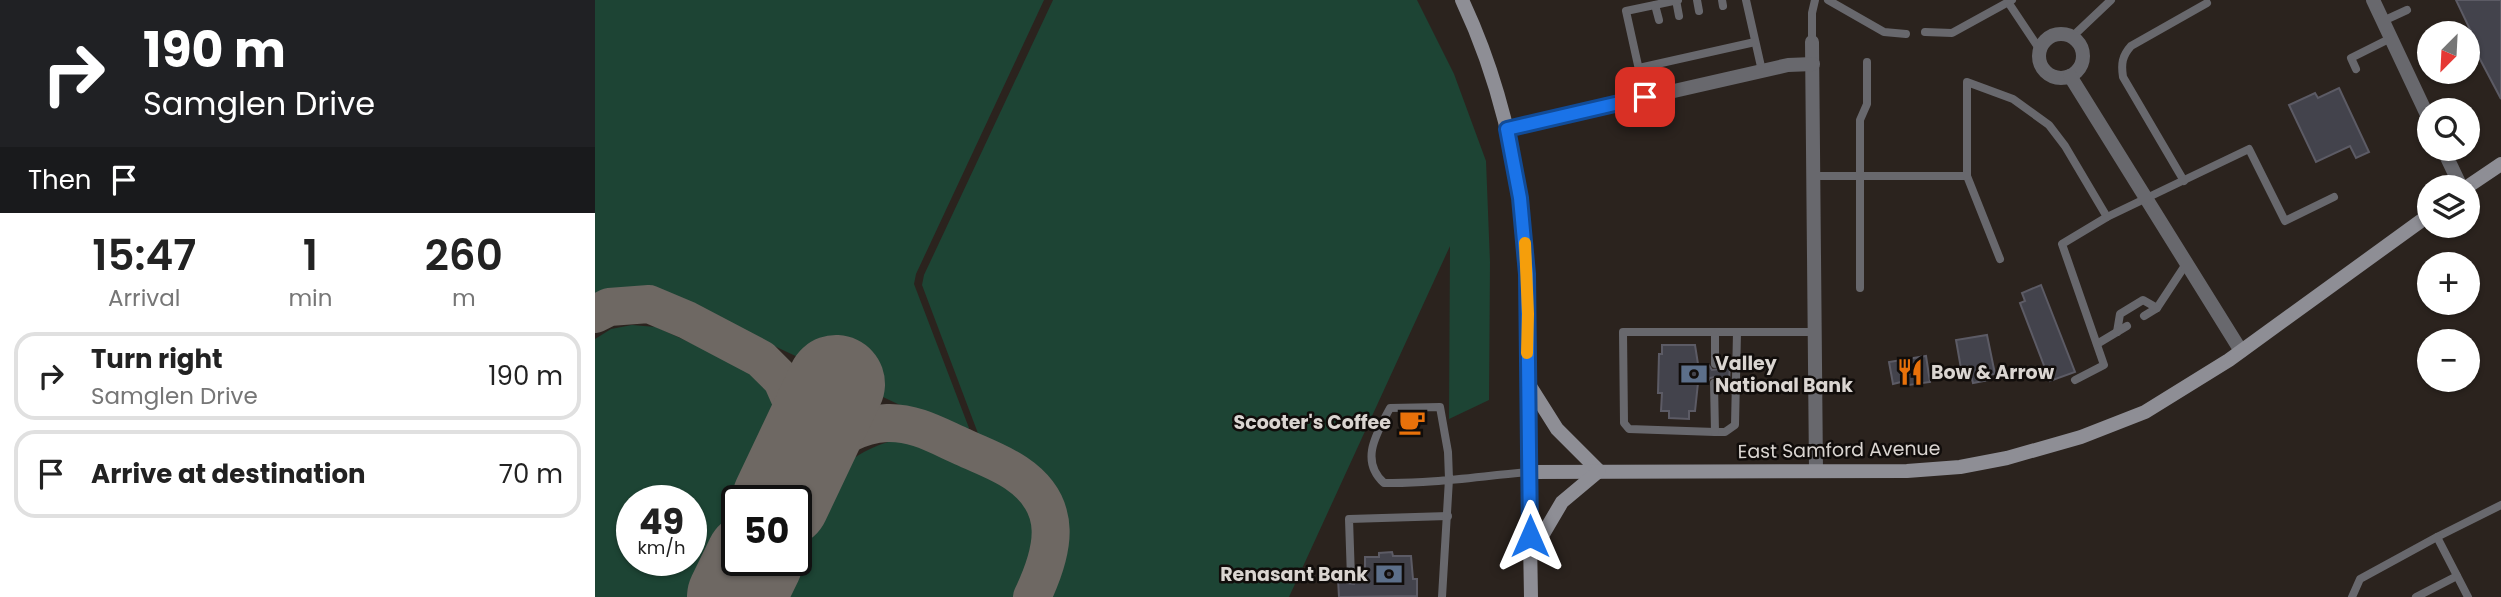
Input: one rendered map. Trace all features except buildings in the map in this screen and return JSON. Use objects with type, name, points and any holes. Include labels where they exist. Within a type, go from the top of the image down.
[{"type":"street","points":[[1462,0],[1485,54],[1507,129],[1524,234],[1528,314],[1531,597]]},
{"type":"street","points":[[2373,0],[2419,98]]},
{"type":"street","points":[[2060,34],[2072,37],[2079,43],[2084,56],[2079,70],[2060,78],[2046,72],[2039,59],[2040,50],[2047,39],[2060,34]]},
{"type":"street","points":[[1812,42],[1816,471]]},
{"type":"street","points":[[1507,129],[1788,65],[1812,64]]},
{"type":"street","points":[[2070,76],[2241,351]]},
{"type":"street","points":[[2480,178],[2501,164]]},
{"type":"street","name":"East Samford Avenue","points":[[1530,472],[1907,471],[1960,467],[2007,458],[2090,434],[2145,412],[2241,351],[2417,224]]},
{"type":"street","points":[[1528,382],[1557,429],[1599,471],[1562,502],[1530,558]]},
{"type":"lane","points":[[1645,97],[1626,11],[1677,0],[1679,16]]},
{"type":"lane","points":[[1697,0],[1699,11]]},
{"type":"lane","points":[[1746,0],[1762,71]]},
{"type":"lane","points":[[1812,42],[1815,0]]},
{"type":"lane","points":[[1828,0],[1884,32],[1906,34]]},
{"type":"lane","points":[[1925,32],[1952,33],[2010,1],[2040,50]]},
{"type":"lane","points":[[2072,37],[2109,1]]},
{"type":"lane","points":[[2184,181],[2123,77],[2121,66],[2125,53],[2131,46],[2207,3]]},
{"type":"lane","points":[[1655,5],[1659,20]]},
{"type":"lane","points":[[2383,21],[2407,10]]},
{"type":"lane","points":[[2356,69],[2351,58],[2391,38]]},
{"type":"lane","points":[[1639,68],[1666,57],[1731,43],[1755,42]]},
{"type":"lane","points":[[1860,288],[1858,176],[1860,120],[1867,104],[1867,62]]},
{"type":"lane","points":[[2000,259],[1967,176],[1968,82],[2013,99],[2049,125],[2065,146],[2107,216]]},
{"type":"lane","points":[[2075,380],[2104,365],[2062,244],[2107,216],[2249,149],[2285,221],[2334,197]]},
{"type":"lane","points":[[1813,176],[1967,176]]},
{"type":"lane","points":[[2144,316],[2157,308],[2186,264]]},
{"type":"lane","points":[[2117,332],[2117,319],[2131,307],[2143,300],[2157,308]]},
{"type":"lane","points":[[2097,344],[2127,326]]},
{"type":"lane","points":[[1737,332],[1735,425],[1725,432],[1629,429],[1624,423],[1623,332],[1715,333],[1737,332],[1813,332]]},
{"type":"lane","points":[[1715,333],[1715,364]]},
{"type":"lane","points":[[1714,383],[1714,432]]},
{"type":"lane","points":[[1442,597],[1449,480],[1448,452],[1440,407],[1389,408],[1374,438],[1370,454],[1376,476],[1384,483],[1406,484],[1449,480],[1530,472]]},
{"type":"lane","points":[[2351,597],[2360,579],[2501,505]]},
{"type":"lane","points":[[1351,578],[1349,519],[1448,516]]},
{"type":"lane","points":[[2437,537],[2467,597]]},
{"type":"lane","points":[[2416,597],[2457,576]]},
{"type":"green space","points":[[595,0],[1044,0],[916,274],[914,284],[969,428],[966,436],[670,297],[633,292],[595,299]]},
{"type":"green space","points":[[1053,0],[1417,0],[1454,74],[1486,161],[1490,262],[1489,400],[1449,419],[1450,246],[1289,597],[1046,597],[1061,554],[1062,526],[1054,499],[1029,467],[982,444],[922,285],[924,275]]},
{"type":"green space","points":[[632,325],[656,327],[741,366],[760,381],[773,398],[778,420],[775,444],[756,485],[721,485],[721,560],[704,597],[595,597],[595,339],[611,329]]},
{"type":"green space","points":[[895,440],[923,441],[1005,480],[1023,495],[1035,515],[1039,539],[1036,562],[1020,597],[776,597],[786,576],[812,576],[813,515],[830,482],[841,469],[855,457]]},
{"type":"taxiway","points":[[595,314],[609,307],[649,304],[687,320],[761,359],[782,380],[793,405],[797,468]]},
{"type":"taxiway","points":[[797,468],[850,433],[874,424],[887,423],[926,430],[1003,465],[1032,486],[1048,515],[1050,546],[1032,597]]},
{"type":"runway","points":[[788,485],[836,384]]},
{"type":"runway","points":[[736,597],[746,576]]},
{"type":"slow traffic","points":[[1525,243],[1527,353]]},
{"type":"place","name":"Bow & Arrow","points":[[1910,372]]},
{"type":"place","name":"Valley National Bank","points":[[1694,374]]},
{"type":"place","name":"Scooter's Coffee","points":[[1412,422]]},
{"type":"place","name":"Renasant Bank","points":[[1389,574]]},
{"type":"route","points":[[1530,536],[1527,274],[1520,198],[1507,129],[1645,97]]}]
